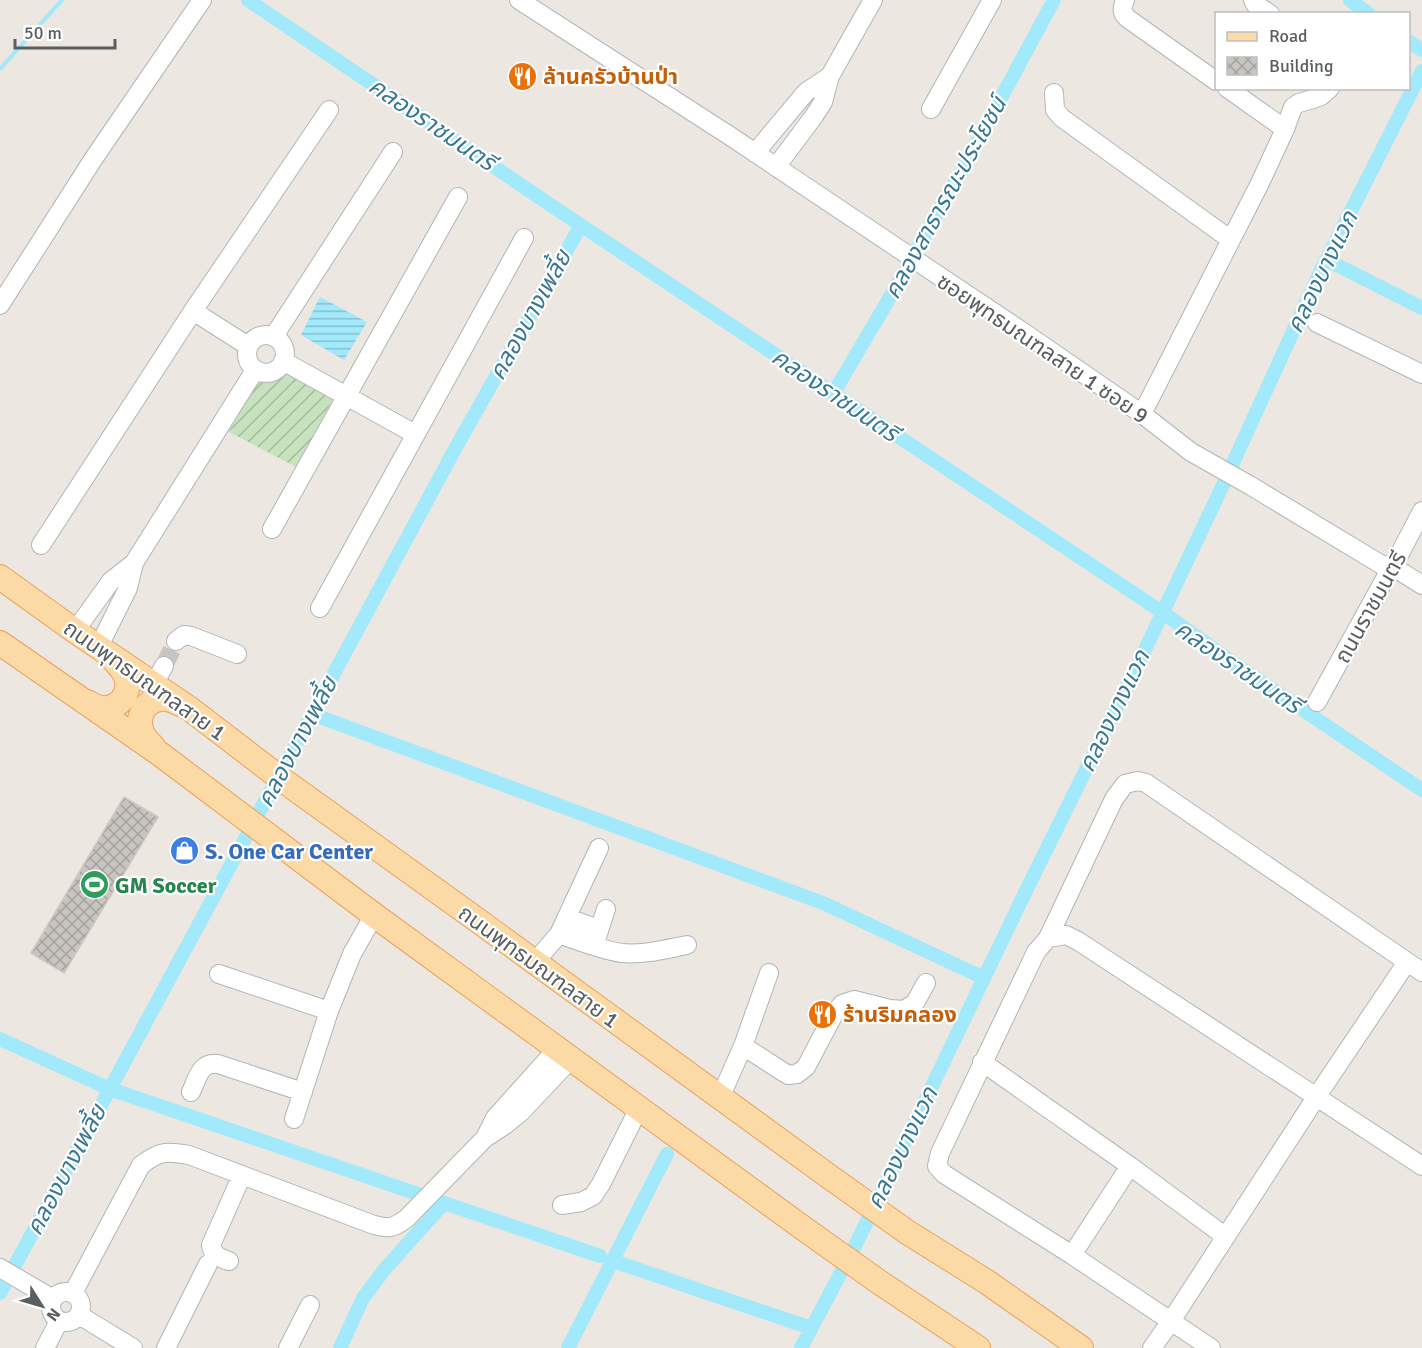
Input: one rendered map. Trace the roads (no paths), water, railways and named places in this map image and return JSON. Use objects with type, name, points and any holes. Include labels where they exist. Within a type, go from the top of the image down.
[{"type":"main road","name":"ถนนพุทธมณฑลสาย 1","points":[[0,577],[103,650],[159,675],[190,710],[284,781],[826,1175],[907,1232],[987,1282],[1081,1348]]},
{"type":"main road","points":[[0,643],[160,754],[374,915],[803,1228],[978,1348]]},
{"type":"main road","points":[[75,695],[102,708],[118,704],[124,698],[128,686],[125,675],[103,650]]},
{"type":"main road","points":[[160,754],[142,731],[141,717],[146,706],[150,702],[168,699],[190,710]]},
{"type":"street","name":"ซอยพุทธมณฑลสาย 1 ซอย 9","points":[[519,0],[755,153],[1026,334],[1142,414],[1191,452],[1382,566],[1392,566],[1422,585]]},
{"type":"street","points":[[776,167],[823,102],[830,76],[873,0]]},
{"type":"street","points":[[931,109],[992,0]]},
{"type":"street","points":[[1125,0],[1122,8],[1127,18],[1215,80]]},
{"type":"street","points":[[1253,0],[1267,12]]},
{"type":"street","points":[[0,305],[94,158],[199,5]]},
{"type":"street","points":[[755,153],[806,92],[830,76]]},
{"type":"street","points":[[1230,90],[1285,129]]},
{"type":"street","points":[[1142,414],[1260,183],[1293,107],[1321,96],[1327,90]]},
{"type":"street","points":[[1054,93],[1055,110],[1062,118],[1231,240]]},
{"type":"street","points":[[41,545],[193,311],[329,110]]},
{"type":"street","points":[[274,336],[393,152]]},
{"type":"street","points":[[272,529],[458,197]]},
{"type":"street","points":[[320,608],[524,238]]},
{"type":"street","points":[[193,311],[248,346]]},
{"type":"street","points":[[1317,323],[1422,374]]},
{"type":"street","points":[[259,335],[274,336],[284,347],[285,354],[280,367],[268,373],[255,370],[247,359],[248,346],[259,335]]},
{"type":"street","points":[[283,361],[415,434]]},
{"type":"street","points":[[75,631],[111,582],[134,563],[255,370]]},
{"type":"street","name":"ถนนราชมนตรี","points":[[1317,702],[1422,511]]},
{"type":"street","points":[[103,650],[128,588],[134,563]]},
{"type":"street","points":[[176,641],[184,635],[190,636],[237,654]]},
{"type":"street","points":[[1152,1348],[1171,1321],[1317,1096],[1414,967],[1146,783],[1138,781],[1125,784],[1114,799],[1048,938],[1036,952],[982,1062],[940,1153],[937,1166],[944,1174],[1072,1255],[1171,1321],[1211,1348]]},
{"type":"street","points":[[534,963],[563,926],[599,848]]},
{"type":"street","points":[[597,937],[606,909]]},
{"type":"street","points":[[294,1119],[329,1011],[352,954],[374,915]]},
{"type":"street","points":[[563,926],[597,937],[620,952],[650,952],[687,945]]},
{"type":"street","points":[[1048,938],[1066,935],[1078,941],[1422,1166]]},
{"type":"street","points":[[720,1098],[743,1046],[769,973]]},
{"type":"street","points":[[219,974],[329,1011]]},
{"type":"street","points":[[743,1046],[788,1075],[797,1074],[806,1067],[834,1014],[842,1004],[854,1000],[904,1010],[915,1003],[926,983]]},
{"type":"street","points":[[74,1293],[141,1166],[155,1155],[169,1152],[189,1155],[387,1229],[406,1219],[485,1138],[521,1112],[564,1054]]},
{"type":"street","points":[[982,1062],[1226,1237]]},
{"type":"street","points":[[192,1092],[201,1072],[210,1063],[303,1092]]},
{"type":"street","points":[[562,1205],[581,1202],[593,1196],[602,1184],[639,1108]]},
{"type":"street","points":[[1072,1255],[1130,1166]]},
{"type":"street","points":[[230,1262],[216,1256],[211,1245],[242,1174]]},
{"type":"street","points":[[166,1348],[208,1264]]},
{"type":"street","points":[[0,1268],[53,1299]]},
{"type":"street","points":[[62,1292],[74,1293],[80,1301],[79,1315],[70,1322],[59,1321],[51,1311],[53,1299],[62,1292]]},
{"type":"street","points":[[288,1348],[310,1305]]},
{"type":"street","points":[[79,1315],[133,1348]]},
{"type":"street","points":[[45,1348],[59,1321]]},
{"type":"water","points":[[320,297],[367,322],[344,360],[301,335]]},
{"type":"waterway","points":[[0,69],[62,0]]},
{"type":"waterway","name":"คลองราชมนตรี","points":[[248,0],[552,206],[1162,612],[1422,790]]},
{"type":"waterway","name":"คลองสาธารณะประโยชน์","points":[[833,394],[968,159],[1054,0]]},
{"type":"waterway","points":[[1350,0],[1366,12]]},
{"type":"waterway","points":[[1410,42],[1422,50]]},
{"type":"waterway","name":"คลองบางแวก","points":[[801,1348],[857,1242],[1143,654],[1322,268],[1422,71]]},
{"type":"waterway","name":"คลองบางเพลี้ย","points":[[0,1293],[455,449],[581,225]]},
{"type":"waterway","points":[[1327,260],[1422,308]]},
{"type":"waterway","points":[[312,714],[823,903],[984,978]]},
{"type":"waterway","points":[[0,1039],[110,1089],[600,1256]]},
{"type":"waterway","points":[[568,1348],[667,1154]]},
{"type":"waterway","points":[[340,1348],[363,1298],[384,1270],[444,1203]]},
{"type":"waterway","points":[[613,1261],[811,1328]]},
{"type":"tunnel","points":[[164,666],[176,641]]},
{"type":"place","name":"ล้านครัวบ้านป่า","points":[[522,76]]},
{"type":"place","name":"S. One Car Center","points":[[184,851]]},
{"type":"place","name":"GM Soccer","points":[[94,885]]},
{"type":"place","name":"ร้านริมคลอง","points":[[822,1014]]}]
